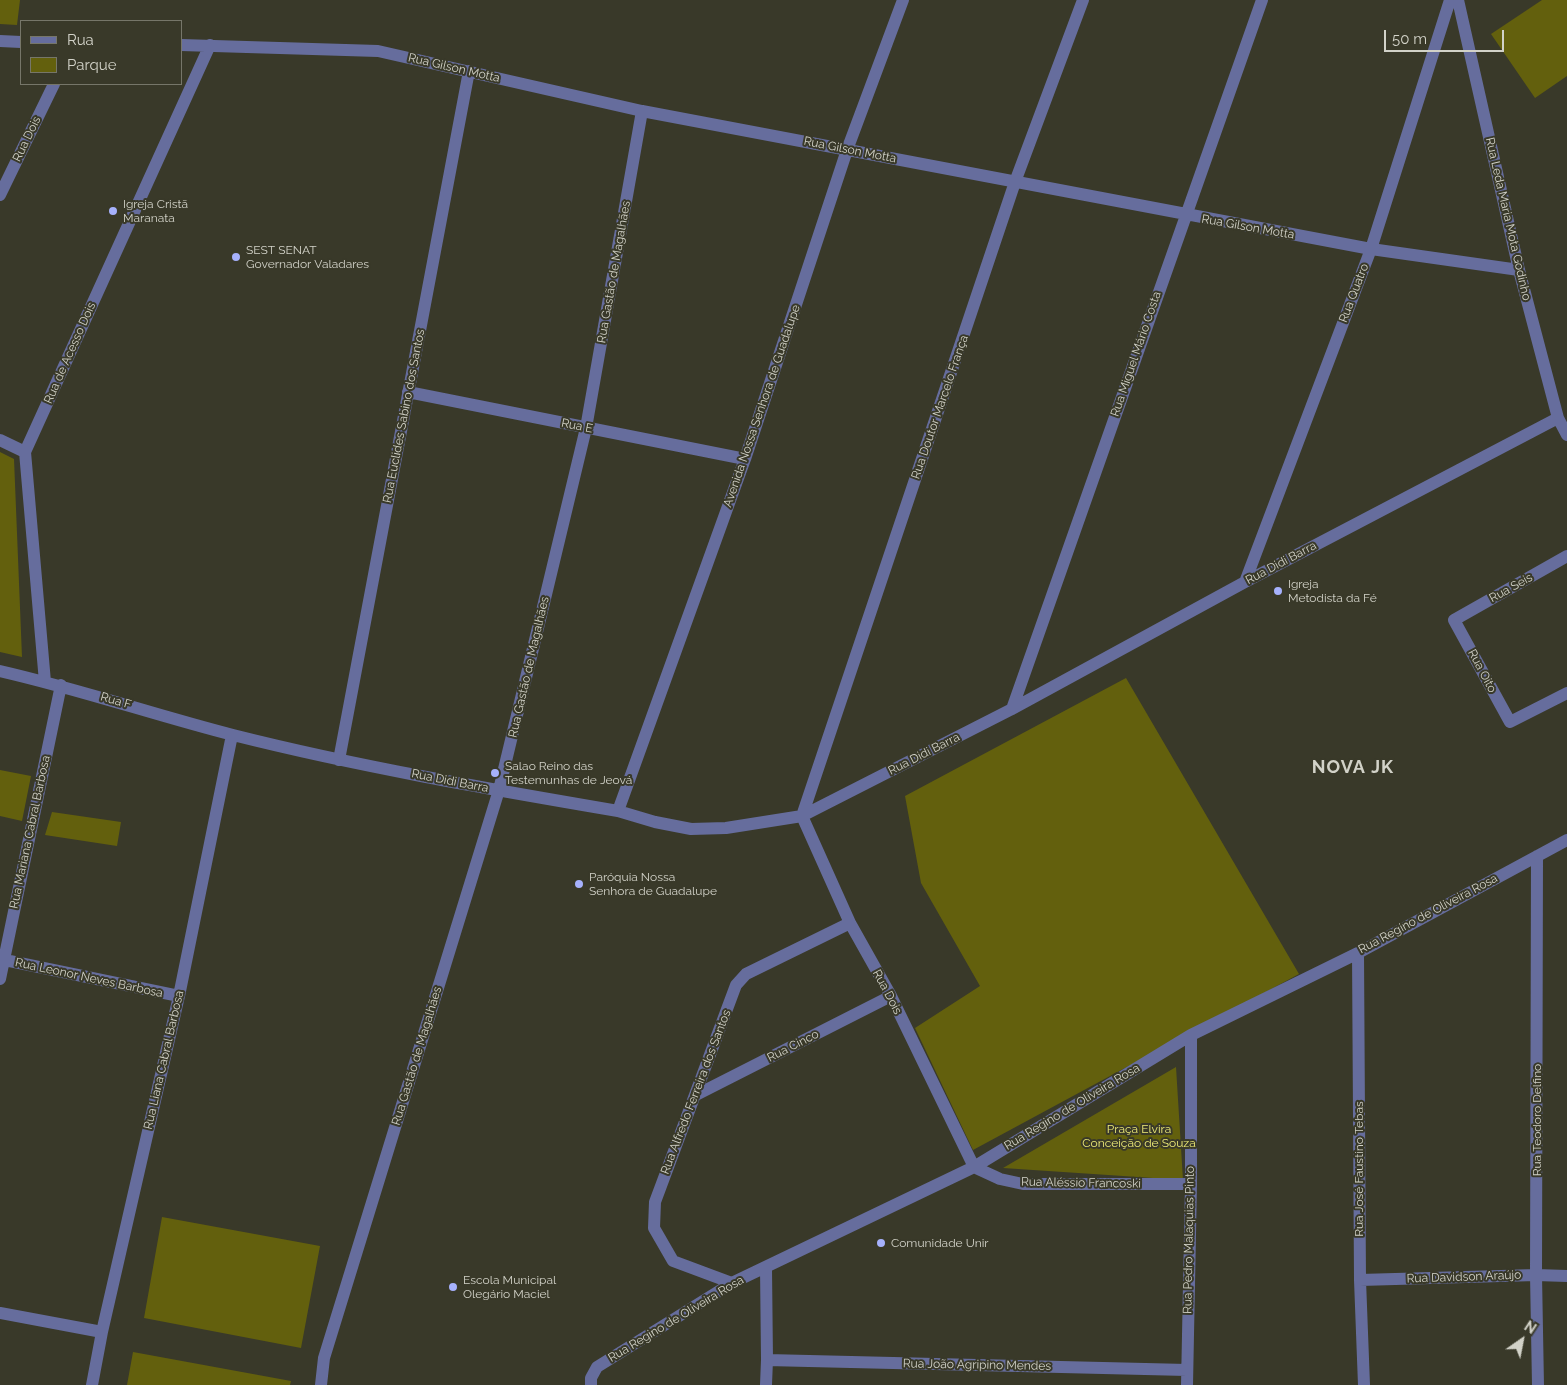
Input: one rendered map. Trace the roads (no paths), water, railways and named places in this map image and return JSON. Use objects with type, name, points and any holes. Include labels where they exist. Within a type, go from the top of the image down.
[{"type":"street","name":"Avenida Nossa Senhora de Guadalupe","points":[[618,811],[746,460],[847,150],[903,0]]},
{"type":"street","name":"Rua Doutor Marcelo França","points":[[802,816],[1015,182],[1083,0]]},
{"type":"street","name":"Rua Miguel Mário Costa","points":[[1012,708],[1262,0]]},
{"type":"street","name":"Rua Quatro","points":[[1245,582],[1370,249],[1450,0]]},
{"type":"street","name":"Rua Leda Maria Mota Godinho","points":[[1458,0],[1519,270],[1558,418],[1567,435]]},
{"type":"street","points":[[0,41],[20,42]]},
{"type":"street","name":"Rua Gilson Motta","points":[[182,45],[378,51],[642,111],[1370,249],[1519,270]]},
{"type":"street","name":"Rua de Acesso Dois","points":[[46,682],[25,452],[210,45]]},
{"type":"street","name":"Rua Euclides Sabino dos Santos","points":[[339,760],[469,71]]},
{"type":"street","name":"Rua Dois","points":[[0,195],[54,85]]},
{"type":"street","name":"Rua Gastão de Magalhães","points":[[321,1385],[324,1358],[499,790],[586,428],[642,111]]},
{"type":"street","name":"Rua E","points":[[408,392],[746,460]]},
{"type":"street","name":"Rua Didi Barra","points":[[232,734],[339,760],[618,811],[655,822],[691,829],[726,828],[802,816],[1012,708],[1245,582],[1558,418]]},
{"type":"street","points":[[0,440],[25,452]]},
{"type":"street","name":"Rua Seis","points":[[1454,620],[1567,556]]},
{"type":"street","name":"Rua Oito","points":[[1454,620],[1510,722],[1567,693]]},
{"type":"street","name":"Rua F","points":[[0,671],[61,685],[232,734]]},
{"type":"street","name":"Rua Mariana Cabral Barbosa","points":[[0,979],[2,959],[61,685]]},
{"type":"street","name":"Rua Liana Cabral Barbosa","points":[[92,1385],[102,1332],[179,996],[232,734]]},
{"type":"street","name":"Rua Dois","points":[[802,816],[850,923],[891,996],[974,1167]]},
{"type":"street","name":"Rua Regino de Oliveira Rosa","points":[[591,1385],[591,1378],[597,1367],[732,1284],[974,1167],[1191,1035],[1358,953],[1567,840]]},
{"type":"street","name":"Rua Teodoro Delfino","points":[[1537,856],[1536,1275],[1538,1385]]},
{"type":"street","name":"Rua Alfredo Ferreira dos Santos","points":[[732,1284],[673,1260],[654,1228],[655,1202],[736,985],[746,974],[850,923]]},
{"type":"street","name":"Rua José Faustino Tebas","points":[[1358,953],[1360,1280],[1364,1385]]},
{"type":"street","name":"Rua Leonor Neves Barbosa","points":[[2,959],[179,996]]},
{"type":"street","name":"Rua Cinco","points":[[696,1095],[891,996]]},
{"type":"street","name":"Rua Pedro Malaquias Pinto","points":[[1187,1385],[1191,1184],[1191,1035]]},
{"type":"street","name":"Rua Aléssio Francoski","points":[[974,1167],[1000,1179],[1023,1184],[1191,1184]]},
{"type":"street","points":[[766,1268],[766,1385]]},
{"type":"street","name":"Rua Davidson Araújo","points":[[1360,1280],[1536,1275],[1567,1276]]},
{"type":"street","points":[[0,1312],[102,1332]]},
{"type":"street","name":"Rua João Agripino Mendes","points":[[767,1360],[1187,1370]]},
{"type":"place","name":"Igreja Cristã Maranata","points":[[113,211]]},
{"type":"place","name":"SEST SENAT Governador Valadares","points":[[236,257]]},
{"type":"place","name":"Igreja Metodista da Fé","points":[[1278,591]]},
{"type":"place","name":"Salao Reino das Testemunhas de Jeová","points":[[495,773]]},
{"type":"place","name":"Paróquia Nossa Senhora de Guadalupe","points":[[579,884]]},
{"type":"place","name":"Comunidade Unir","points":[[881,1243]]},
{"type":"place","name":"Escola Municipal Olegário Maciel","points":[[453,1287]]},
{"type":"district","name":"NOVA JK","points":[[1353,768]]},
{"type":"park label","name":"Praça Elvira Conceição de Souza","points":[[1139,1136]]}]
